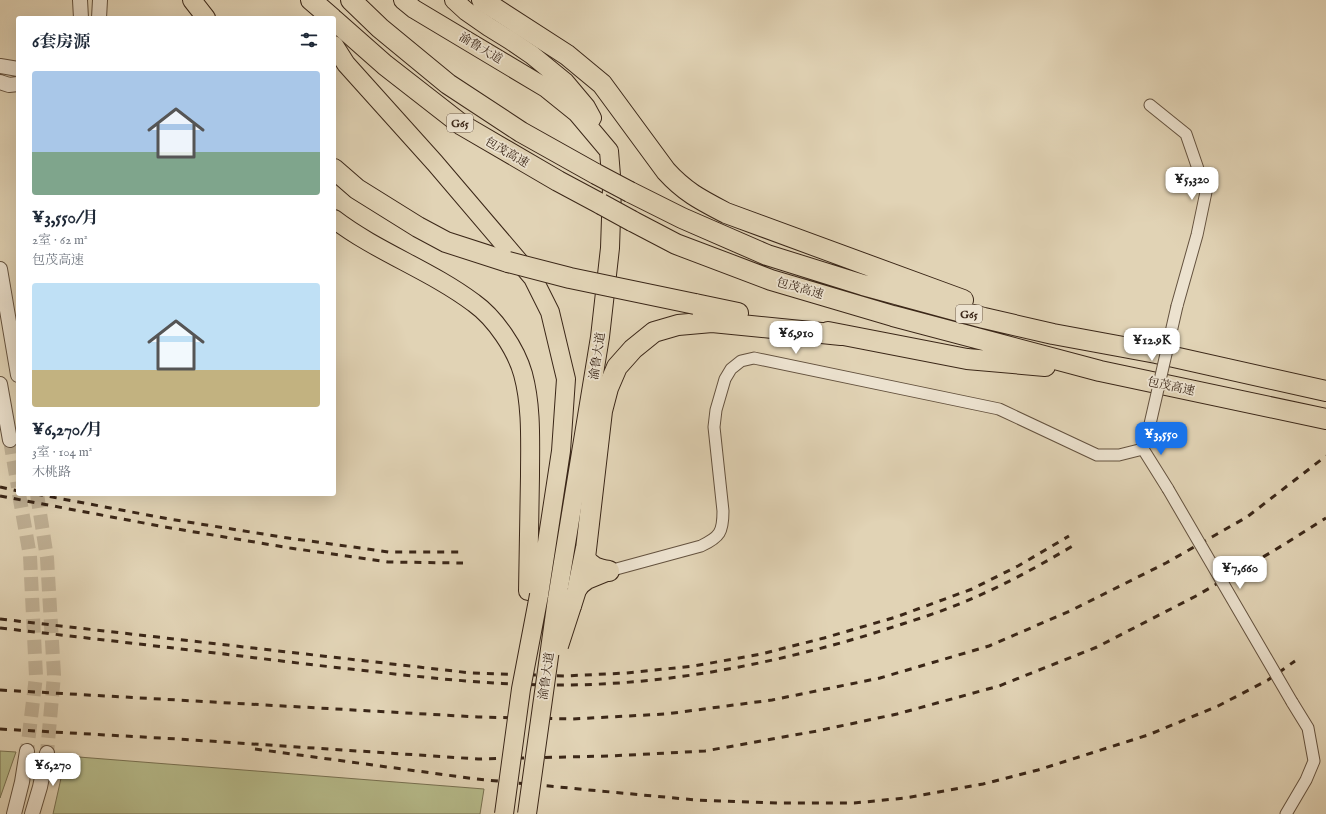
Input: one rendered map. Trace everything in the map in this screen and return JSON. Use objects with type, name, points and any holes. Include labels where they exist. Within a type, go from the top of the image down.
[{"type":"highway","points":[[192,0],[204,16]]},
{"type":"highway","points":[[304,0],[315,16]]},
{"type":"highway","points":[[311,0],[330,16]]},
{"type":"highway","name":"包茂高速","points":[[351,0],[380,28],[448,84],[520,132],[596,174],[682,218],[767,254],[863,285],[984,318],[1324,391]]},
{"type":"highway","name":"渝鲁大道","points":[[404,0],[414,9],[546,88],[577,113],[609,151],[612,188],[610,248],[600,337],[565,602],[544,691],[527,814]]},
{"type":"highway","points":[[454,0],[480,21],[532,55],[565,82],[586,107],[609,151]]},
{"type":"highway","points":[[482,0],[567,55],[602,84],[666,171],[678,184],[703,201],[726,213],[1053,334]]},
{"type":"highway","name":"包茂高速","points":[[336,22],[385,65],[462,125],[558,181],[676,244],[771,280],[893,316],[1100,371],[1319,417]]},
{"type":"highway","points":[[336,48],[346,64],[435,163],[533,278],[550,312],[566,379],[561,451],[533,593]]},
{"type":"highway","points":[[336,171],[358,188],[418,228],[446,242],[508,262],[570,278],[841,335],[967,359],[1100,371]]},
{"type":"highway","points":[[336,220],[367,241],[451,287],[475,303],[488,316],[510,343],[523,374],[528,410],[533,593]]},
{"type":"highway","points":[[609,571],[596,569],[590,565],[585,558],[602,411],[608,388],[617,366],[633,349],[654,332],[678,325],[712,322],[841,335]]},
{"type":"highway","points":[[578,587],[587,544]]},
{"type":"highway","points":[[565,602],[578,587],[587,580],[609,571]]},
{"type":"highway","name":"渝鲁大道","points":[[504,814],[533,593]]},
{"type":"street","points":[[80,0],[81,16]]},
{"type":"street","points":[[99,16],[100,0]]},
{"type":"street","points":[[0,66],[16,69]]},
{"type":"street","points":[[0,82],[9,85],[16,84]]},
{"type":"street","points":[[1150,105],[1186,134],[1206,192],[1197,235],[1177,306],[1150,424],[1143,448],[1308,728],[1314,761],[1306,780],[1286,814]]},
{"type":"street","points":[[0,269],[16,363]]},
{"type":"street","points":[[609,571],[701,546],[713,541],[720,533],[723,522],[723,511],[714,427],[716,410],[725,379],[731,369],[741,361],[754,358],[999,409],[1097,455],[1119,455],[1143,448]]},
{"type":"street","points":[[0,384],[10,440]]},
{"type":"street","points":[[14,814],[22,782],[27,751]]},
{"type":"street","points":[[32,814],[40,787],[47,753]]},
{"type":"green space","points":[[0,751],[16,752],[0,798]]},
{"type":"green space","points":[[66,756],[484,789],[480,814],[53,814]]},
{"type":"tunnel","points":[[10,440],[16,475]]},
{"type":"tunnel","points":[[19,496],[30,556],[36,676],[27,751]]},
{"type":"tunnel","points":[[37,496],[47,558],[54,675],[47,753]]},
{"type":"railway","points":[[0,690],[478,717],[573,719],[666,714],[772,700],[880,678],[989,646],[1070,611],[1166,563],[1247,517],[1326,456]]},
{"type":"railway","points":[[0,487],[16,491]]},
{"type":"railway","points":[[0,496],[165,527],[290,548],[388,562],[463,563]]},
{"type":"railway","points":[[47,496],[169,519],[389,552],[462,552]]},
{"type":"railway","points":[[0,729],[478,759],[610,756],[705,751],[817,731],[897,714],[999,686],[1097,647],[1196,596],[1275,550],[1326,518]]},
{"type":"railway","points":[[0,619],[471,673],[564,676],[626,673],[694,666],[761,654],[824,638],[896,617],[972,589],[1018,566],[1069,536]]},
{"type":"railway","points":[[0,628],[409,676],[504,684],[606,684],[644,681],[720,670],[795,655],[868,635],[965,602],[1028,572],[1076,544]]},
{"type":"railway","points":[[255,749],[476,779],[696,800],[778,803],[854,803],[905,798],[983,784],[1038,770],[1148,735],[1218,706],[1268,680],[1295,661]]}]
